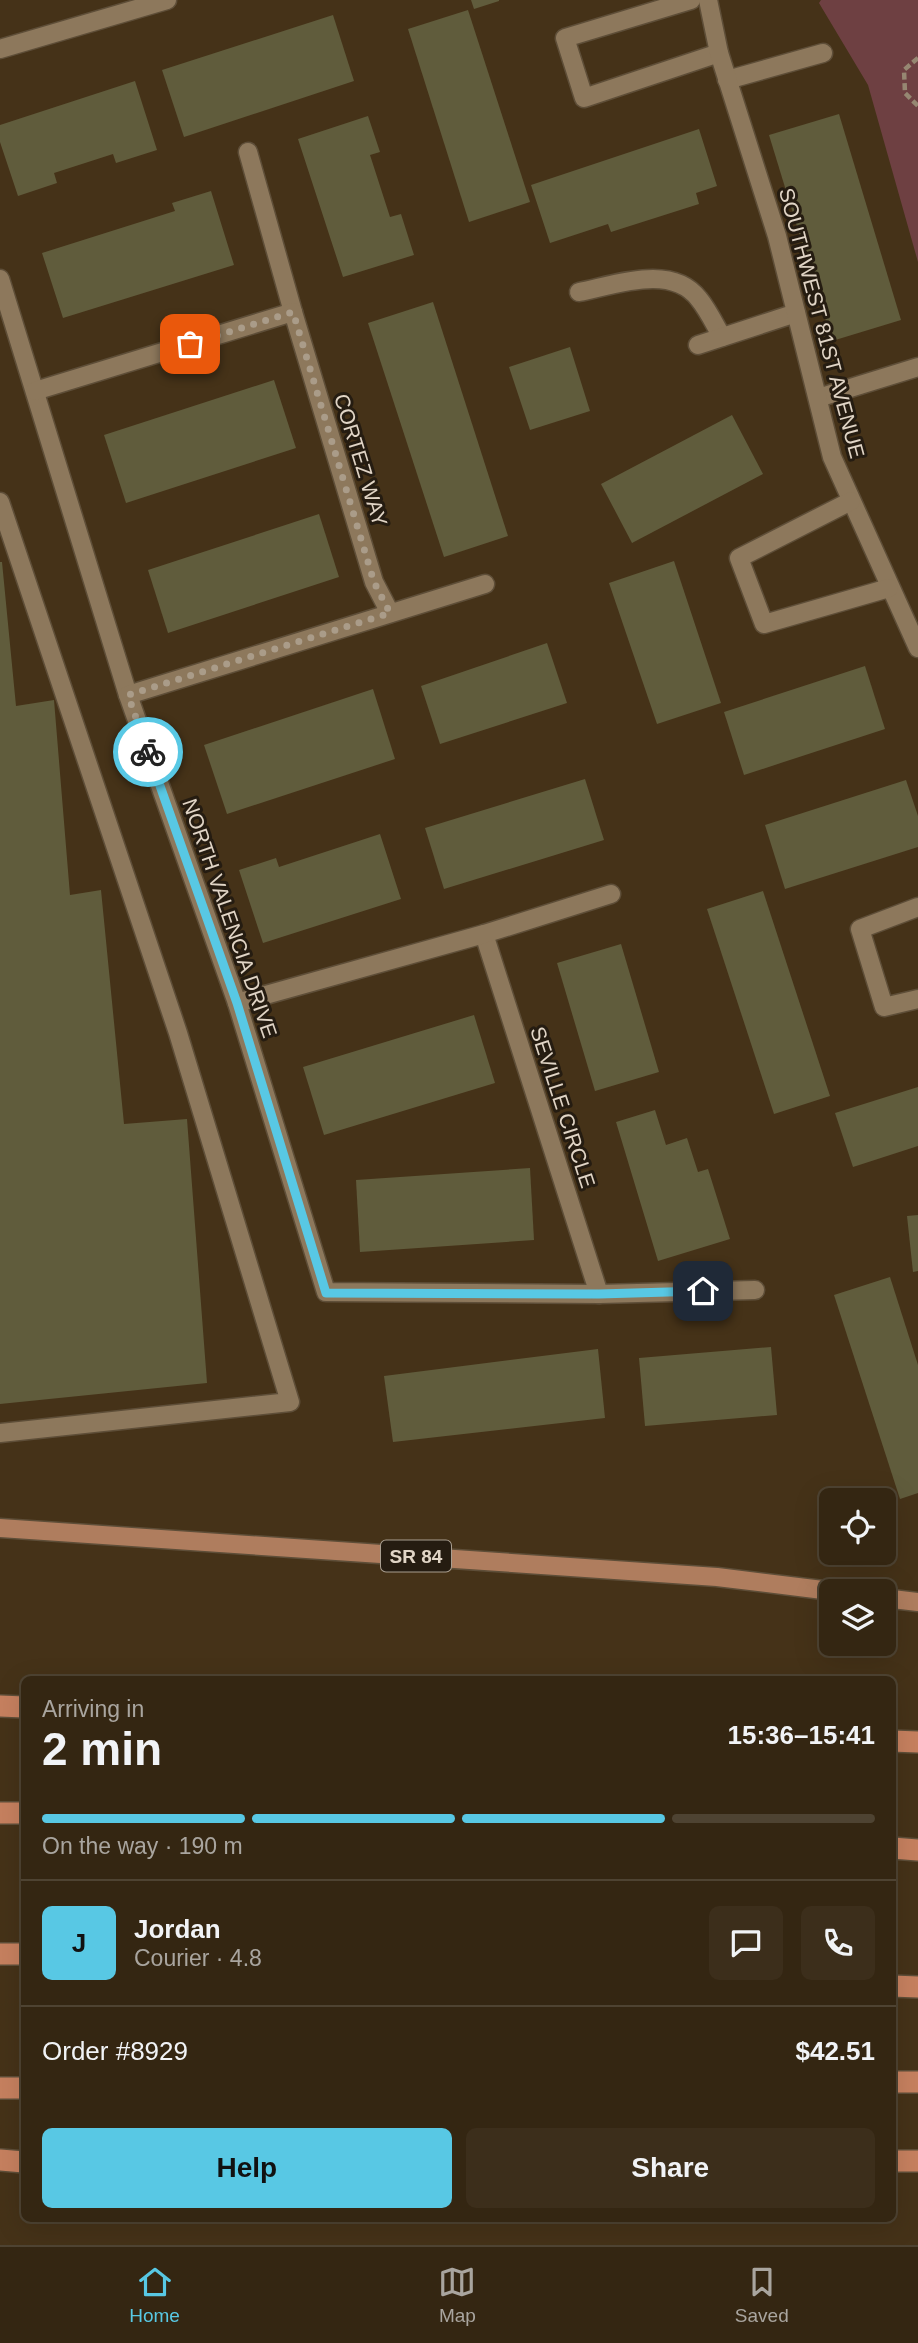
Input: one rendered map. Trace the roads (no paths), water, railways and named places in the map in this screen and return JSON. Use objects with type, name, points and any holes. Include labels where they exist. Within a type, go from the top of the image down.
[{"type":"highway","points":[[0,1706],[21,1707]]},
{"type":"highway","points":[[896,1741],[918,1742]]},
{"type":"highway","points":[[0,1813],[21,1813]]},
{"type":"highway","points":[[896,1848],[918,1850]]},
{"type":"highway","points":[[0,1954],[21,1954]]},
{"type":"highway","points":[[896,1986],[918,1987]]},
{"type":"highway","points":[[896,2082],[918,2082]]},
{"type":"highway","points":[[0,2088],[21,2088]]},
{"type":"highway","points":[[0,2160],[21,2162]]},
{"type":"highway","points":[[896,2161],[918,2161]]},
{"type":"main road","name":"SR 84","points":[[0,1528],[717,1577],[819,1590]]},
{"type":"main road","points":[[896,1599],[918,1602]]},
{"type":"street","points":[[0,49],[167,0]]},
{"type":"street","points":[[691,0],[565,38],[584,98],[719,53]]},
{"type":"street","name":"SOUTHWEST 81ST AVENUE","points":[[708,0],[719,53],[777,236],[832,457],[918,648]]},
{"type":"street","points":[[727,80],[823,53]]},
{"type":"street","name":"CORTEZ WAY","points":[[248,152],[374,582],[390,613]]},
{"type":"street","name":"NORTH VALENCIA DRIVE","points":[[0,279],[128,695],[237,1003],[326,1293],[599,1294]]},
{"type":"street","points":[[579,292],[639,280],[666,279],[698,297],[722,337]]},
{"type":"street","points":[[35,391],[293,312]]},
{"type":"street","points":[[698,345],[796,313]]},
{"type":"street","points":[[818,398],[918,367]]},
{"type":"street","points":[[851,501],[739,558],[764,624],[889,587]]},
{"type":"street","points":[[0,502],[178,1033],[290,1402],[0,1433]]},
{"type":"street","points":[[128,695],[485,584]]},
{"type":"street","points":[[237,1003],[484,934],[611,894]]},
{"type":"street","points":[[918,907],[860,929],[884,1007],[918,999]]},
{"type":"street","name":"SEVILLE CIRCLE","points":[[484,934],[599,1294]]},
{"type":"street","points":[[599,1294],[755,1290]]}]
